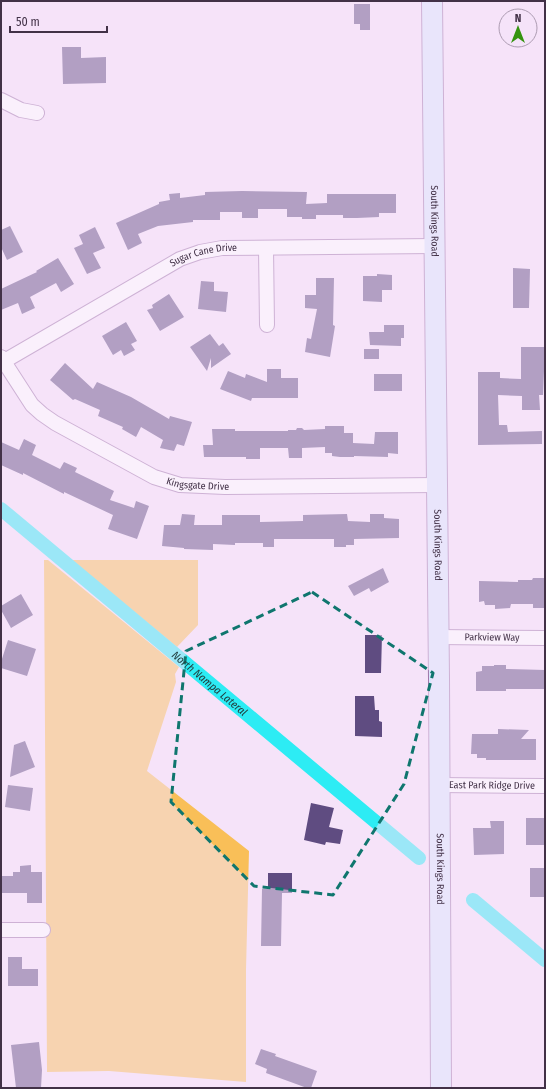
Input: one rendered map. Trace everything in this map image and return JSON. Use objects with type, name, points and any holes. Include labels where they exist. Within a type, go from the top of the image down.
[{"type":"main road","name":"South Kings Road","points":[[432,1],[438,637],[440,1088]]},
{"type":"street","points":[[1,100],[21,110],[37,113]]},
{"type":"street","name":"Sugar Cane Drive","points":[[2,360],[180,259],[200,252],[222,248],[434,246]]},
{"type":"street","points":[[266,248],[267,325]]},
{"type":"street","name":"Kingsgate Drive","points":[[2,360],[32,405],[54,423],[154,477],[180,485],[225,487],[436,485]]},
{"type":"street","name":"Parkview Way","points":[[438,637],[545,638]]},
{"type":"street","name":"East Park Ridge Drive","points":[[439,785],[545,786]]},
{"type":"street","points":[[1,930],[43,930]]},
{"type":"highlighted area","points":[[312,592],[433,673],[404,784],[333,895],[254,886],[171,802],[186,651]]},
{"type":"shaded area","points":[[44,560],[48,560],[179,667],[175,674],[176,682],[147,771],[249,851],[246,970],[246,1082],[109,1071],[47,1072]]},
{"type":"shaded area","points":[[71,560],[198,560],[198,625],[177,647]]},
{"type":"building","points":[[354,4],[370,4],[370,30],[360,30],[360,24],[354,24]]},
{"type":"building","points":[[62,47],[81,47],[81,58],[106,57],[106,83],[63,84]]},
{"type":"building","points":[[205,192],[307,192],[306,204],[327,203],[327,194],[396,194],[396,213],[379,213],[379,217],[357,218],[343,218],[343,215],[316,215],[316,219],[302,219],[302,217],[287,217],[287,209],[258,209],[258,218],[242,218],[242,212],[220,212],[220,220],[193,220],[193,222],[158,226],[138,234],[142,243],[128,250],[116,223],[159,204],[159,202],[170,200],[169,194],[180,193],[180,198],[205,195]]},
{"type":"building","points":[[10,226],[23,252],[7,260],[1,247],[1,230]]},
{"type":"building","points":[[95,227],[105,248],[93,253],[101,268],[87,274],[74,248],[83,244],[79,235]]},
{"type":"building","points":[[58,258],[74,284],[61,292],[56,283],[30,297],[35,308],[22,314],[18,303],[1,310],[1,289],[37,272],[36,271]]},
{"type":"building","points":[[513,268],[530,269],[529,308],[513,308]]},
{"type":"building","points":[[377,274],[392,275],[392,290],[382,290],[382,302],[363,301],[363,276],[377,276]]},
{"type":"building","points":[[316,278],[334,278],[333,325],[335,326],[330,357],[305,352],[307,338],[311,339],[317,309],[305,308],[305,295],[316,295]]},
{"type":"building","points":[[201,281],[214,282],[214,291],[228,292],[226,312],[198,309]]},
{"type":"building","points":[[169,294],[184,317],[160,331],[147,310],[153,308],[152,305]]},
{"type":"building","points":[[126,322],[137,341],[131,344],[135,350],[124,356],[121,350],[113,355],[102,336]]},
{"type":"building","points":[[384,325],[404,325],[404,338],[401,338],[401,346],[370,345],[369,332],[384,332]]},
{"type":"building","points":[[210,334],[219,346],[223,343],[231,354],[211,368],[211,358],[207,371],[190,347]]},
{"type":"building","points":[[521,347],[545,347],[543,395],[539,395],[540,410],[522,410],[522,396],[498,395],[499,425],[507,425],[508,432],[542,431],[542,444],[478,445],[478,372],[500,372],[500,378],[521,379]]},
{"type":"building","points":[[364,349],[379,349],[379,359],[364,359]]},
{"type":"building","points":[[65,363],[93,389],[97,382],[131,397],[169,419],[170,416],[192,422],[184,446],[177,444],[174,451],[160,448],[163,440],[141,427],[136,437],[122,429],[123,427],[98,416],[100,410],[75,399],[73,400],[50,380]]},
{"type":"building","points":[[267,369],[281,369],[281,378],[298,378],[298,398],[252,398],[251,401],[220,389],[228,371],[245,378],[246,374],[267,382]]},
{"type":"building","points":[[374,374],[402,374],[402,391],[374,391]]},
{"type":"building","points":[[325,426],[344,426],[344,433],[353,433],[353,443],[374,444],[375,432],[398,432],[398,454],[388,453],[388,457],[340,457],[332,456],[332,453],[325,453],[325,447],[302,448],[302,458],[289,458],[288,448],[260,448],[260,459],[246,459],[246,457],[204,457],[203,445],[213,445],[212,429],[235,429],[235,431],[288,431],[296,430],[297,428],[302,428],[304,430],[325,429]]},
{"type":"building","points":[[24,439],[36,445],[32,455],[60,469],[64,462],[77,468],[75,472],[114,491],[110,500],[134,508],[136,501],[149,506],[137,539],[108,529],[113,515],[64,492],[64,494],[23,473],[23,475],[1,465],[1,442],[19,450]]},
{"type":"building","points":[[182,514],[195,515],[194,525],[222,525],[222,515],[260,515],[260,522],[303,521],[303,515],[347,514],[348,521],[370,522],[370,514],[384,514],[384,518],[399,519],[399,538],[354,539],[354,545],[346,545],[346,547],[334,547],[334,539],[274,539],[274,547],[263,547],[263,543],[235,543],[235,545],[213,544],[213,550],[184,549],[162,546],[164,525],[180,525]]},
{"type":"building","points":[[383,568],[389,582],[371,592],[369,588],[354,596],[348,586]]},
{"type":"building","points":[[533,578],[545,578],[545,608],[533,608],[533,604],[511,604],[510,608],[495,609],[495,605],[485,605],[484,601],[479,602],[479,581],[518,582],[518,580],[532,580]]},
{"type":"building","points":[[21,594],[33,615],[11,628],[1,610],[1,606]]},
{"type":"building","points":[[365,635],[382,635],[381,673],[365,673]]},
{"type":"building","points":[[8,640],[36,649],[27,676],[1,668],[1,662]]},
{"type":"building","points":[[506,665],[506,669],[545,670],[545,689],[476,691],[476,672],[482,671],[482,666]]},
{"type":"building","points":[[355,696],[374,696],[375,710],[379,710],[379,721],[382,722],[382,737],[355,736]]},
{"type":"building","points":[[498,729],[529,730],[521,739],[536,739],[536,760],[486,760],[486,758],[477,758],[477,754],[471,754],[472,734],[498,734]]},
{"type":"building","points":[[25,741],[35,767],[10,777],[14,745]]},
{"type":"building","points":[[8,785],[33,788],[30,811],[5,807]]},
{"type":"building","points":[[311,803],[334,808],[329,827],[343,830],[340,844],[326,842],[325,845],[304,840]]},
{"type":"building","points":[[526,818],[545,818],[545,845],[526,845]]},
{"type":"building","points":[[490,821],[504,821],[504,854],[474,855],[473,828],[491,828]]},
{"type":"building","points":[[31,865],[31,872],[42,872],[42,903],[27,903],[27,893],[1,893],[1,876],[13,876],[13,872],[20,872],[20,866]]},
{"type":"building","points":[[530,868],[545,868],[545,897],[530,897]]},
{"type":"building","points":[[268,873],[292,873],[292,893],[282,893],[281,946],[261,946],[262,889],[268,889]]},
{"type":"building","points":[[8,957],[22,957],[22,969],[38,969],[38,986],[8,986]]},
{"type":"building","points":[[39,1042],[42,1070],[41,1088],[16,1088],[11,1045]]},
{"type":"building","points":[[261,1049],[276,1054],[275,1056],[317,1071],[311,1088],[307,1088],[266,1073],[267,1069],[255,1064]]},
{"type":"waterway","name":"North Nampa Lateral","points":[[1,509],[419,858]]},
{"type":"waterway","name":"North Nampa Lateral","points":[[473,900],[545,960]]}]
